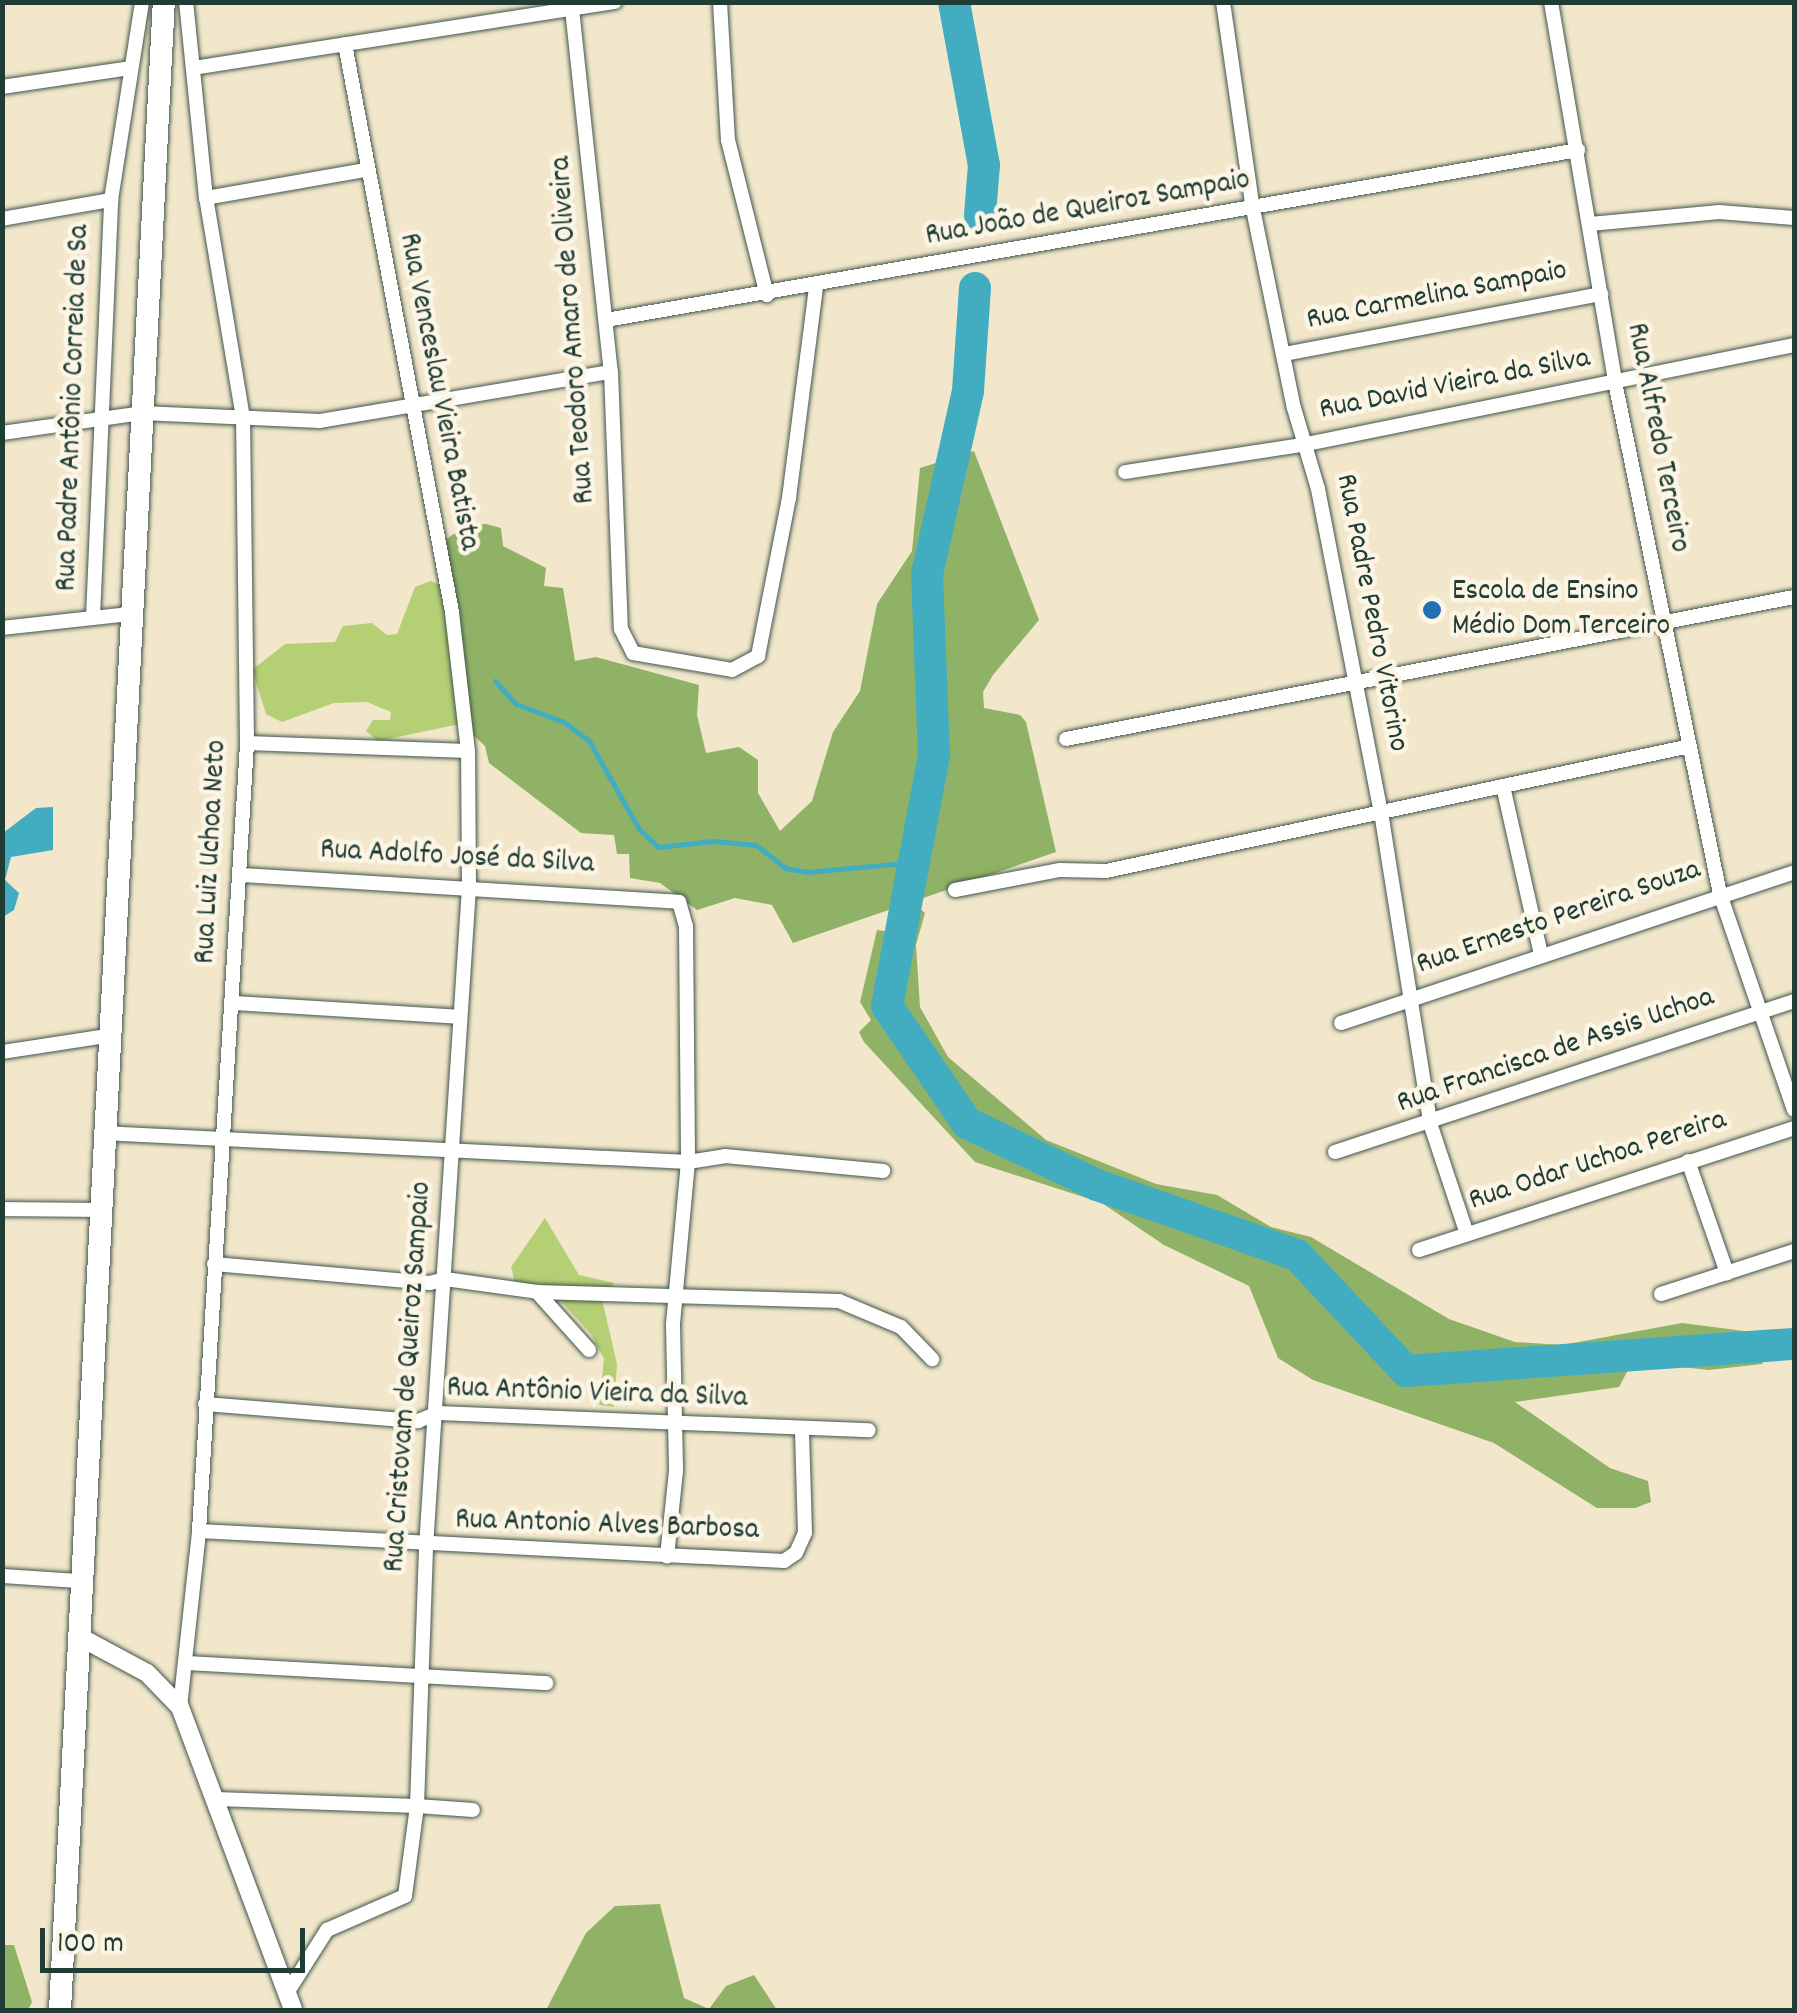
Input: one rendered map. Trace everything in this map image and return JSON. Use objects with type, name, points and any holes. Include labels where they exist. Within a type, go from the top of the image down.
[{"type":"main road","points":[[60,2010],[107,1036],[164,2]]},
{"type":"street","name":"Rua Padre Antônio Correia de Sa","points":[[93,617],[106,416],[111,200],[142,2]]},
{"type":"street","name":"Rua Luiz Uchoa Neto","points":[[180,1706],[198,1531],[248,742],[243,418],[206,198],[186,2]]},
{"type":"street","points":[[193,68],[615,2]]},
{"type":"street","points":[[720,2],[728,140],[767,295]]},
{"type":"street","name":"Rua Padre Pedro Vitorino","points":[[1223,2],[1253,209],[1307,444],[1382,812],[1431,1126],[1467,1234]]},
{"type":"street","name":"Rua Alfredo Terceiro","points":[[1551,2],[1615,382],[1720,894],[1756,1013],[1794,1110]]},
{"type":"street","name":"Rua Teodoro Amaro de Oliveira","points":[[572,9],[606,320],[627,648],[676,664],[732,670],[758,656],[789,498],[816,288]]},
{"type":"street","name":"Rua Venceslau Vieira Batista","points":[[345,44],[410,406],[452,612],[468,751]]},
{"type":"street","points":[[2,86],[130,68]]},
{"type":"street","name":"Rua João de Queiroz Sampaio","points":[[606,320],[816,288],[1578,150]]},
{"type":"street","points":[[206,198],[366,170]]},
{"type":"street","points":[[2,219],[111,200]]},
{"type":"street","name":"Rua Carmelina Sampaio","points":[[1590,224],[1719,212],[1794,218]]},
{"type":"street","name":"Rua Carmelina Sampaio","points":[[1284,354],[1601,294]]},
{"type":"street","name":"Rua David Vieira da Silva","points":[[1125,472],[1307,444],[1794,345]]},
{"type":"street","points":[[2,434],[142,413],[320,421],[610,372]]},
{"type":"street","points":[[1066,739],[1794,596]]},
{"type":"street","points":[[2,628],[129,614]]},
{"type":"street","points":[[248,742],[468,751]]},
{"type":"street","points":[[954,890],[1060,870],[1106,870],[1690,746]]},
{"type":"street","name":"Rua Cristovam de Queiroz Sampaio","points":[[290,2002],[328,1930],[405,1896],[417,1806],[426,1547],[438,1413],[469,887],[468,751]]},
{"type":"street","points":[[1503,786],[1541,954]]},
{"type":"street","name":"Rua Ernesto Pereira Souza","points":[[1341,1023],[1794,872]]},
{"type":"street","name":"Rua Adolfo José da Silva","points":[[241,875],[669,898],[678,902],[686,926],[688,1162]]},
{"type":"street","name":"Rua Francisca de Assis Uchoa","points":[[1335,1152],[1431,1126],[1794,1001]]},
{"type":"street","points":[[234,1003],[460,1017]]},
{"type":"street","points":[[2,1052],[107,1036]]},
{"type":"street","name":"Rua Odar Uchoa Pereira","points":[[1419,1250],[1794,1128]]},
{"type":"street","points":[[102,1133],[221,1141],[452,1146],[688,1162],[725,1156],[883,1171]]},
{"type":"street","points":[[1688,1161],[1727,1273]]},
{"type":"street","points":[[666,1557],[676,1295],[688,1162]]},
{"type":"street","points":[[2,1209],[100,1210]]},
{"type":"street","points":[[1661,1294],[1794,1251]]},
{"type":"street","points":[[214,1264],[430,1283],[444,1279],[537,1292],[849,1304],[901,1327],[932,1360]]},
{"type":"street","points":[[537,1292],[588,1350]]},
{"type":"street","name":"Rua Antônio Vieira da Silva","points":[[205,1404],[418,1422],[438,1413],[674,1426],[869,1430]]},
{"type":"street","name":"Rua Antonio Alves Barbosa","points":[[198,1531],[426,1547],[774,1562],[796,1553],[804,1539],[802,1429]]},
{"type":"street","points":[[2,1576],[79,1580]]},
{"type":"street","points":[[78,1636],[147,1673],[180,1706],[290,2002]]},
{"type":"street","points":[[185,1663],[546,1683]]},
{"type":"street","points":[[216,1799],[473,1810]]},
{"type":"green space","points":[[974,451],[1039,620],[993,675],[983,692],[984,708],[1020,715],[1026,722],[1056,852],[793,943],[772,905],[735,898],[697,910],[660,883],[630,878],[629,854],[617,854],[614,835],[581,833],[489,763],[485,746],[470,732],[444,541],[466,525],[486,524],[501,528],[503,546],[546,568],[544,586],[563,588],[575,661],[596,657],[699,685],[697,715],[706,753],[739,747],[758,760],[758,793],[780,831],[812,801],[833,732],[860,691],[877,604],[912,551],[920,468]]},
{"type":"green space","points":[[431,581],[442,586],[460,724],[378,741],[366,731],[373,720],[390,720],[391,712],[367,702],[334,703],[282,722],[266,714],[252,670],[285,644],[335,642],[343,626],[372,623],[387,635],[397,634],[415,587]]},
{"type":"green space","points":[[918,907],[925,913],[916,945],[920,1007],[948,1057],[1046,1140],[1156,1184],[1217,1195],[1271,1227],[1311,1237],[1449,1319],[1515,1342],[1562,1345],[1682,1323],[1752,1332],[1769,1352],[1762,1364],[1709,1370],[1642,1363],[1628,1370],[1619,1387],[1515,1402],[1610,1468],[1648,1481],[1651,1502],[1635,1508],[1597,1508],[1494,1443],[1313,1380],[1278,1358],[1249,1286],[1164,1245],[1102,1203],[975,1162],[864,1042],[859,1032],[871,1020],[860,1002],[877,930],[890,932]]},
{"type":"green space","points":[[545,1218],[579,1275],[614,1283],[602,1299],[617,1364],[614,1407],[599,1405],[604,1359],[591,1334],[551,1290],[516,1286],[511,1267]]},
{"type":"green space","points":[[660,1904],[684,1998],[709,2009],[726,1986],[754,1975],[777,2010],[546,2010],[586,1933],[615,1906]]},
{"type":"green space","points":[[3,1945],[14,1945],[32,2002],[28,2010],[3,2010]]},
{"type":"water","points":[[53,807],[53,850],[11,857],[5,880],[19,893],[14,910],[3,917],[3,833],[36,808]]},
{"type":"waterway","points":[[954,2],[984,165],[980,215]]},
{"type":"waterway","points":[[975,288],[968,391],[927,574],[934,755],[887,1006],[967,1123],[1097,1185],[1297,1255],[1406,1371],[1794,1344]]},
{"type":"waterway","points":[[495,681],[516,704],[564,722],[589,741],[639,829],[658,847],[713,841],[756,845],[785,868],[807,872],[914,862]]},
{"type":"place","name":"Escola de Ensino Médio Dom Terceiro","points":[[1432,610]]}]
